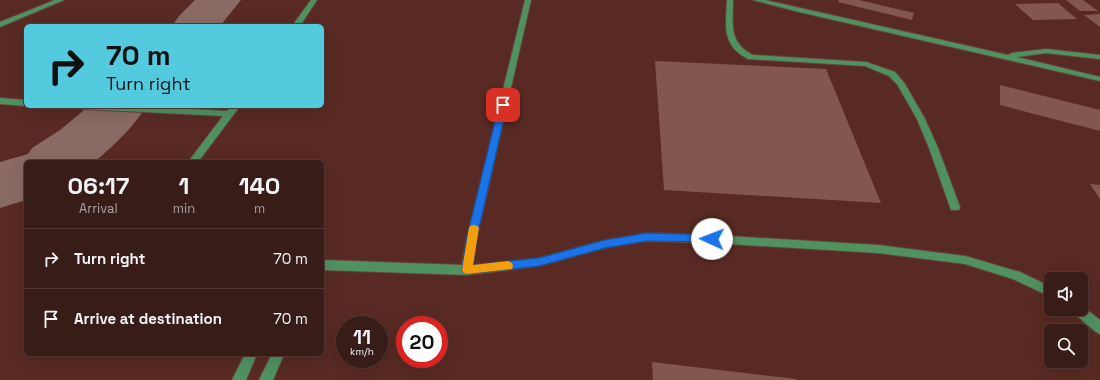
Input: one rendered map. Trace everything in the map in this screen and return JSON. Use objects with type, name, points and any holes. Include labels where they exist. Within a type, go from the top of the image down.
[{"type":"lane","points":[[0,25],[61,0]]},
{"type":"lane","points":[[297,24],[314,0]]},
{"type":"lane","points":[[467,270],[471,241],[528,0]]},
{"type":"lane","points":[[730,0],[730,40],[735,48],[742,54],[751,56],[866,64],[891,74],[899,81],[916,107],[925,125],[955,207]]},
{"type":"lane","points":[[756,0],[1006,56],[1100,79]]},
{"type":"lane","points":[[1006,56],[1046,52],[1100,56]]},
{"type":"lane","points":[[0,101],[24,103]]},
{"type":"lane","points":[[119,108],[230,114]]},
{"type":"lane","points":[[195,160],[234,108]]},
{"type":"lane","points":[[324,265],[467,270],[539,262],[605,244],[647,237],[878,249],[964,260],[1016,275],[1044,289]]},
{"type":"lane","points":[[1086,316],[1100,329]]},
{"type":"lane","points":[[239,380],[250,356]]},
{"type":"lane","points":[[266,380],[277,356]]},
{"type":"shaded area","points":[[0,0],[1100,0],[1100,380],[0,380]]},
{"type":"building","points":[[839,0],[859,0],[914,13],[912,20],[838,2]]},
{"type":"building","points":[[1066,0],[1083,0],[1098,11],[1080,11]]},
{"type":"building","points":[[1058,3],[1077,19],[1033,20],[1015,4]]},
{"type":"building","points":[[1100,14],[1100,27],[1084,15]]},
{"type":"building","points":[[655,61],[826,69],[881,203],[664,190]]},
{"type":"building","points":[[1000,85],[1100,110],[1100,131],[1000,105]]},
{"type":"building","points":[[1090,184],[1100,185],[1100,199]]},
{"type":"building","points":[[652,362],[797,379],[797,380],[653,380]]},
{"type":"taxiway","points":[[197,24],[219,0]]},
{"type":"taxiway","points":[[56,160],[89,136],[118,108]]},
{"type":"taxiway","points":[[0,186],[24,176]]},
{"type":"slow traffic","points":[[474,228],[467,270],[508,266]]},
{"type":"route","points":[[503,105],[471,241],[467,270],[539,262],[605,244],[647,237],[712,239]]}]
